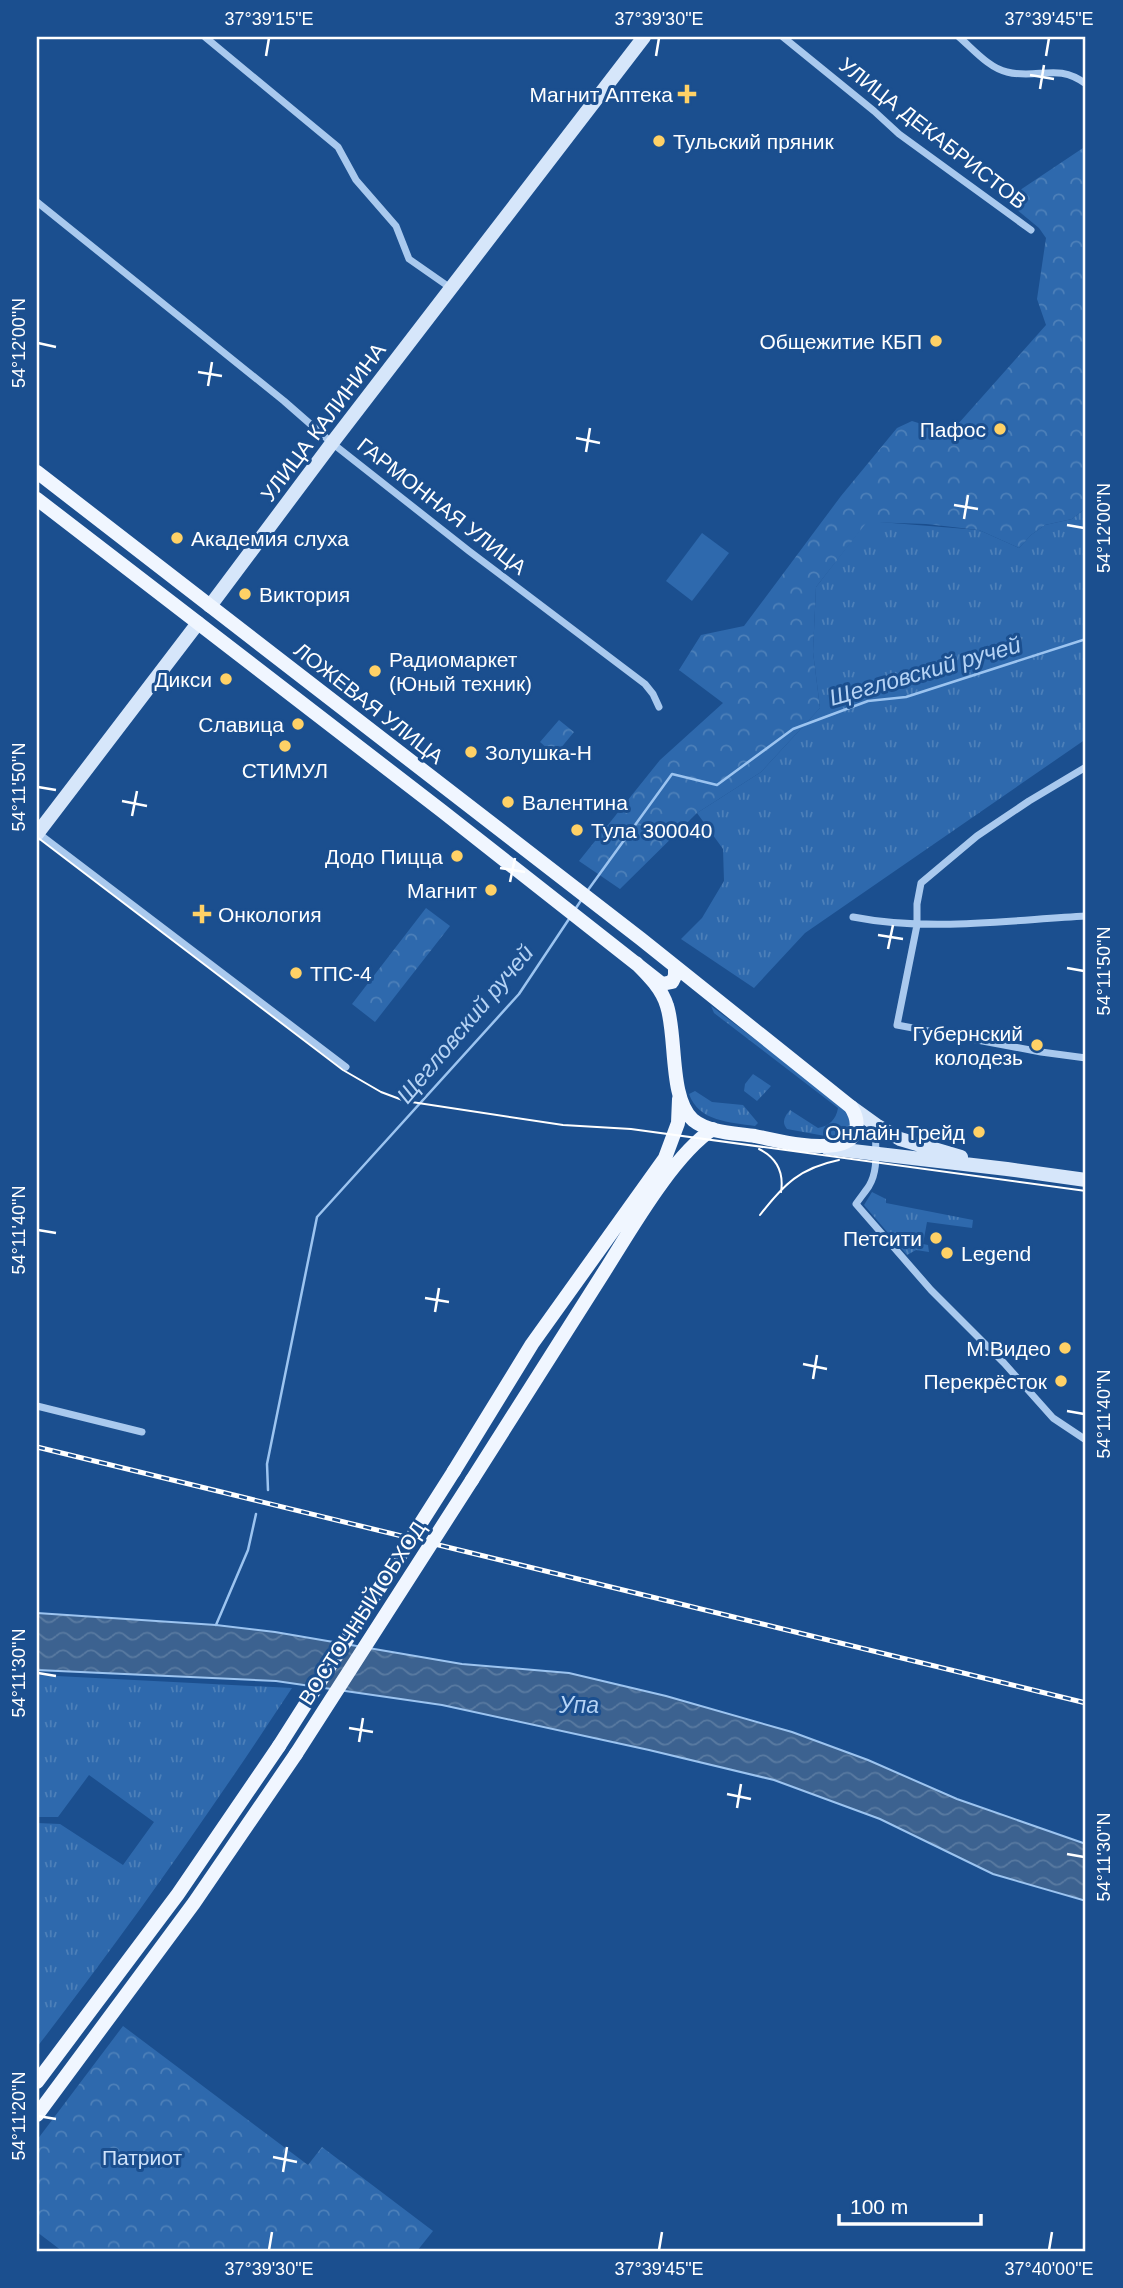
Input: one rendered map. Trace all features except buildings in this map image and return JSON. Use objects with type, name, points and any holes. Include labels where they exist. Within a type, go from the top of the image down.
[{"type":"main road","name":"ЛОЖЕВАЯ УЛИЦА","points":[[37,472],[584,896],[851,1107],[858,1124],[852,1139],[844,1144],[822,1147],[713,1129],[695,1121],[687,1112],[679,1094],[672,1022],[667,1004],[654,982],[636,963]]},
{"type":"main road","name":"ЛОЖЕВАЯ УЛИЦА","points":[[37,499],[662,984],[667,985],[675,976],[675,967]]},
{"type":"main road","name":"УЛИЦА КАЛИНИНА","points":[[198,623],[210,607]]},
{"type":"main road","points":[[540,888],[542,875],[554,873]]},
{"type":"main road","name":"ВОСТОЧНЫЙ ОБХОД","points":[[37,2082],[178,1894],[279,1746],[454,1471],[531,1344],[666,1158],[678,1123],[679,1094]]},
{"type":"main road","name":"ВОСТОЧНЫЙ ОБХОД","points":[[37,2115],[194,1903],[296,1754],[631,1230],[681,1158],[698,1139],[713,1129]]},
{"type":"street","points":[[205,37],[338,148],[356,180],[396,226],[409,259],[452,289]]},
{"type":"street","name":"УЛИЦА КАЛИНИНА","points":[[210,607],[332,443],[644,37]]},
{"type":"street","name":"УЛИЦА ДЕКАБРИСТОВ","points":[[783,37],[899,134],[1031,230]]},
{"type":"street","points":[[959,37],[998,69],[1010,73],[1068,73],[1086,84]]},
{"type":"street","name":"ГАРМОННАЯ УЛИЦА","points":[[37,202],[284,401],[332,443],[645,684],[659,707]]},
{"type":"street","name":"УЛИЦА КАЛИНИНА","points":[[37,833],[198,623]]},
{"type":"street","points":[[1086,767],[977,836],[921,883],[918,892],[917,925],[898,1025],[1086,1058]]},
{"type":"street","points":[[37,833],[346,1067]]},
{"type":"street","points":[[853,917],[881,923],[917,925],[1086,916]]},
{"type":"street","points":[[851,1107],[900,1139],[1007,1169]]},
{"type":"street","points":[[876,1125],[877,1155],[870,1185],[856,1204],[931,1290],[1004,1363],[1053,1418],[1086,1440]]},
{"type":"street","points":[[822,1147],[1086,1181]]},
{"type":"street","points":[[37,1406],[142,1432]]},
{"type":"green space","points":[[1086,146],[1086,508],[1072,519],[1045,525],[1019,548],[979,530],[926,524],[867,522],[816,587],[813,652],[820,708],[761,772],[697,813],[620,889],[579,861],[660,760],[723,703],[679,670],[701,635],[744,626],[841,496],[897,428],[912,421],[950,433],[1046,325],[1037,299],[1046,238],[1039,228],[1005,200]]},
{"type":"green space","points":[[1086,508],[1086,739],[805,933],[754,988],[681,939],[702,918],[724,881],[723,849],[697,813],[761,772],[820,708],[813,652],[816,587],[867,521],[979,530],[1019,548],[1045,525],[1072,519]]},
{"type":"green space","points":[[702,533],[729,553],[692,601],[666,581]]},
{"type":"green space","points":[[559,720],[574,732],[555,755],[540,742]]},
{"type":"green space","points":[[426,908],[450,926],[375,1022],[352,1004]]},
{"type":"green space","points":[[711,1006],[850,1111],[852,1123],[849,1132],[836,1138],[787,1129],[784,1121],[790,1110],[818,1128],[831,1122],[838,1108],[714,1013]]},
{"type":"green space","points":[[753,1074],[771,1086],[757,1101],[744,1091],[745,1084]]},
{"type":"green space","points":[[695,1091],[712,1102],[743,1105],[758,1123],[755,1126],[736,1123],[708,1115],[700,1110],[689,1094]]},
{"type":"green space","points":[[872,1192],[886,1199],[886,1203],[973,1220],[972,1228],[927,1222],[923,1244],[928,1245],[929,1252],[916,1250],[907,1255],[864,1205]]},
{"type":"green space","points":[[37,1675],[292,1688],[168,1870],[37,2047],[37,1823],[60,1824],[123,1865],[154,1822],[89,1775],[58,1817],[37,1817]]},
{"type":"green space","name":"Патриот","points":[[123,2026],[308,2165],[322,2147],[433,2231],[417,2251],[62,2251],[37,2232],[37,2140]]},
{"type":"water","name":"Упа","points":[[37,1613],[216,1625],[275,1632],[462,1664],[569,1673],[666,1696],[792,1732],[868,1760],[957,1799],[1086,1844],[1086,1901],[993,1874],[880,1819],[774,1780],[649,1750],[442,1705],[276,1681],[37,1670]]},
{"type":"waterway","name":"Щегловский ручей","points":[[588,890],[672,774],[717,785],[793,729],[868,701],[906,697],[1086,639]]},
{"type":"waterway","name":"Щегловский ручей","points":[[574,911],[582,899]]},
{"type":"waterway","name":"Щегловский ручей","points":[[268,1490],[267,1464],[317,1217],[519,994],[569,919]]},
{"type":"waterway","name":"Щегловский ручей","points":[[216,1625],[248,1550],[256,1514]]},
{"type":"tram line","points":[[37,837],[343,1070],[381,1092],[405,1101],[563,1125],[631,1129],[1086,1191]]},
{"type":"tram line","points":[[759,1149],[778,1167],[781,1192]]},
{"type":"tram line","points":[[760,1215],[794,1179],[825,1163],[839,1160]]},
{"type":"railway","points":[[37,1447],[1086,1703]]},
{"type":"place","name":"Магнит Аптека","points":[[687,94]]},
{"type":"place","name":"Тульский пряник","points":[[659,141]]},
{"type":"place","name":"Общежитие КБП","points":[[936,341]]},
{"type":"place","name":"Пафос","points":[[1000,429]]},
{"type":"place","name":"Академия слуха","points":[[177,538]]},
{"type":"place","name":"Виктория","points":[[245,594]]},
{"type":"place","name":"Радиомаркет (Юный техник)","points":[[375,671]]},
{"type":"place","name":"Дикси","points":[[226,679]]},
{"type":"place","name":"Славица","points":[[298,724]]},
{"type":"place","name":"СТИМУЛ","points":[[285,746]]},
{"type":"place","name":"Золушка-Н","points":[[471,752]]},
{"type":"place","name":"Валентина","points":[[508,802]]},
{"type":"place","name":"Тула 300040","points":[[577,830]]},
{"type":"place","name":"Додо Пицца","points":[[457,856]]},
{"type":"place","name":"Магнит","points":[[491,890]]},
{"type":"place","name":"Онкология","points":[[202,914]]},
{"type":"place","name":"ТПС-4","points":[[296,973]]},
{"type":"place","name":"Губернский колодезь","points":[[1037,1045]]},
{"type":"place","name":"Онлайн Трейд","points":[[979,1132]]},
{"type":"place","name":"Петсити","points":[[936,1238]]},
{"type":"place","name":"Legend","points":[[947,1253]]},
{"type":"place","name":"М.Видео","points":[[1065,1348]]},
{"type":"place","name":"Перекрёсток","points":[[1061,1381]]}]
